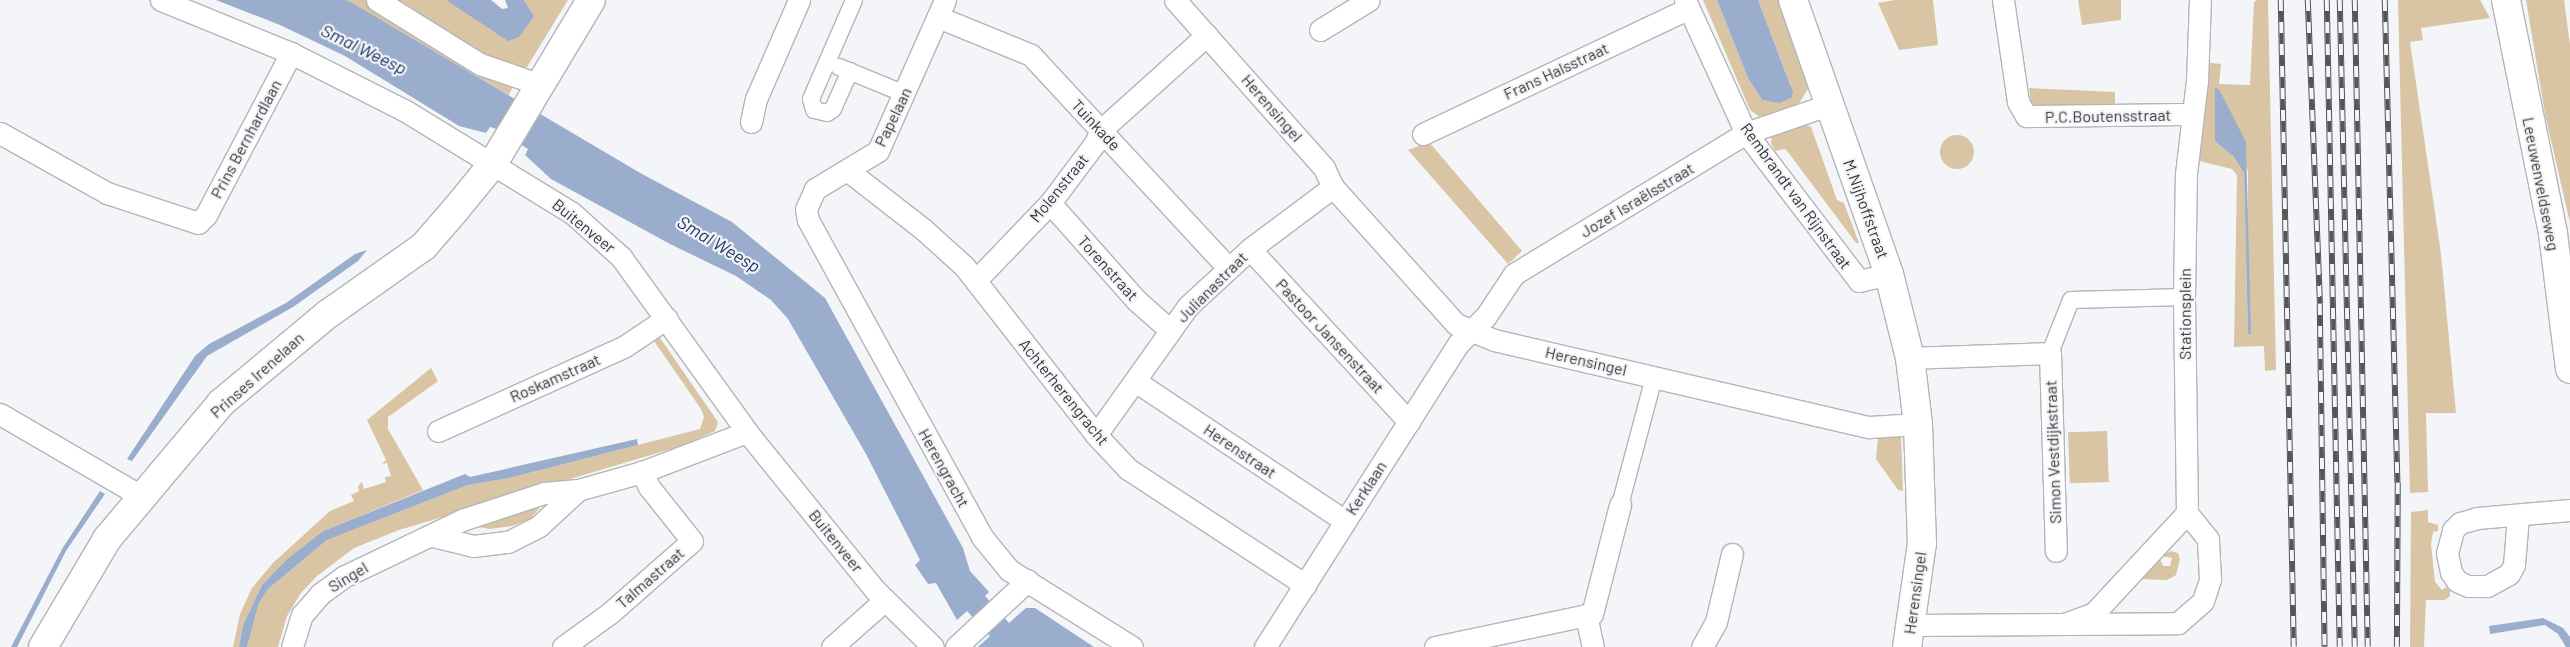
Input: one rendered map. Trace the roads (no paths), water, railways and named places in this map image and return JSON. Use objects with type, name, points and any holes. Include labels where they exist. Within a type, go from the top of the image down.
[{"type":"main road","name":"Prinses Irenelaan","points":[[43,647],[107,539],[141,496],[229,397],[328,314],[424,246],[492,165],[590,0]]},
{"type":"main road","name":"M.Nijhoffstraat","points":[[1793,0],[1828,105],[1889,274],[1910,358],[1918,424]]},
{"type":"main road","name":"Leeuwenveldseweg","points":[[2506,0],[2553,234],[2570,369]]},
{"type":"main road","name":"Leeuwenveldseweg","points":[[2521,0],[2534,89],[2570,258]]},
{"type":"main road","name":"Herensingel","points":[[1909,636],[1922,544],[1918,424]]},
{"type":"street","name":"Buitenveer","points":[[161,0],[291,53],[404,110],[572,213],[621,257],[667,318],[747,432],[885,600],[933,647]]},
{"type":"street","points":[[377,0],[480,64],[537,91]]},
{"type":"street","points":[[750,122],[756,99],[799,0]]},
{"type":"street","points":[[850,71],[833,109],[827,113],[814,110],[811,99],[854,0]]},
{"type":"street","name":"Herensingel","points":[[1175,0],[1324,168],[1333,187],[1456,324],[1494,340],[1869,427],[1918,424]]},
{"type":"street","points":[[1320,30],[1369,0]]},
{"type":"street","name":"P.C.Boutensstraat","points":[[2004,0],[2018,102],[2026,116],[2191,114]]},
{"type":"street","name":"Stationsplein","points":[[2187,513],[2184,297],[2191,114],[2196,81],[2200,0]]},
{"type":"street","name":"Rembrandt van Rijnstraat","points":[[1687,4],[1746,133],[1859,281],[1889,274]]},
{"type":"street","name":"Frans Halsstraat","points":[[1423,134],[1687,4]]},
{"type":"street","name":"Papelaan","points":[[815,233],[807,214],[808,200],[814,189],[878,151],[905,94],[941,8]]},
{"type":"street","name":"Tuinkade","points":[[941,8],[1030,56],[1228,268]]},
{"type":"street","name":"Molenstraat","points":[[976,280],[1050,203],[1095,143],[1101,130],[1207,35]]},
{"type":"street","name":"Prins Bernhardlaan","points":[[0,133],[106,193],[198,223],[206,215],[291,53]]},
{"type":"street","points":[[828,62],[905,94]]},
{"type":"street","name":"Jozef Israëlsstraat","points":[[1471,331],[1486,316],[1514,274],[1746,133],[1828,105]]},
{"type":"street","name":"Achterherengracht","points":[[847,170],[923,229],[976,280],[1096,435],[1128,469],[1305,585]]},
{"type":"street","name":"Julianastraat","points":[[1096,435],[1188,306],[1250,249],[1333,187]]},
{"type":"street","name":"Torenstraat","points":[[1050,203],[1136,300],[1170,330]]},
{"type":"street","name":"Herengracht","points":[[815,233],[982,537],[1009,570],[1028,580],[1132,647]]},
{"type":"street","name":"Pastoor Jansenstraat","points":[[1250,249],[1409,422]]},
{"type":"street","name":"Simon Vestdijkstraat","points":[[2056,551],[2050,353],[2071,300],[2184,297]]},
{"type":"street","name":"Roskamstraat","points":[[438,431],[625,346],[667,318]]},
{"type":"street","name":"Kerklaan","points":[[1265,647],[1344,520],[1458,344],[1471,331]]},
{"type":"street","points":[[1910,358],[2050,353]]},
{"type":"street","points":[[1435,647],[1592,614],[1654,377]]},
{"type":"street","name":"Herenstraat","points":[[1135,381],[1344,520]]},
{"type":"street","points":[[0,414],[141,496]]},
{"type":"street","name":"Singel","points":[[292,647],[302,615],[320,594],[343,577],[433,536],[462,520],[544,493],[578,490],[642,472],[747,432]]},
{"type":"street","name":"Talmastraat","points":[[563,647],[610,613],[692,541],[649,487],[642,472]]},
{"type":"street","name":"Singel","points":[[433,536],[473,546],[508,542],[539,526],[578,490]]},
{"type":"street","points":[[2518,516],[2570,510]]},
{"type":"street","points":[[1909,636],[2064,624],[2175,625],[2192,613],[2208,590],[2210,571],[2208,539],[2187,513],[2094,613],[2064,624]]},
{"type":"street","points":[[1702,647],[1716,622],[1732,554]]},
{"type":"street","points":[[963,640],[1028,580]]},
{"type":"street","points":[[832,647],[885,600]]},
{"type":"street","points":[[1586,616],[1593,647]]},
{"type":"street","points":[[1716,622],[1720,647]]},
{"type":"water","name":"Smal Weesp","points":[[216,0],[346,0],[642,174],[732,222],[825,298],[963,548],[970,571],[989,592],[985,596],[1009,623],[1026,608],[1035,608],[1094,647],[978,647],[990,636],[967,611],[957,620],[936,583],[928,584],[915,565],[920,560],[866,454],[788,319],[771,300],[736,276],[670,244],[551,179],[525,155],[528,149],[494,128],[490,127],[486,133],[459,126],[345,56],[280,25]]},
{"type":"water","points":[[446,0],[491,0],[502,9],[508,8],[505,0],[524,0],[534,16],[519,37],[508,41]]},
{"type":"water","points":[[1717,0],[1758,0],[1793,92],[1792,97],[1780,103],[1762,100],[1748,78]]},
{"type":"water","points":[[2215,88],[2219,89],[2246,142],[2251,334],[2248,334],[2244,173],[2234,157],[2215,141]]},
{"type":"water","points":[[367,250],[358,261],[293,307],[207,356],[132,461],[127,459],[195,356],[209,344],[286,303],[355,254]]},
{"type":"water","points":[[637,439],[638,445],[509,478],[468,485],[327,540],[268,589],[259,603],[247,647],[239,647],[243,625],[262,585],[287,559],[323,531],[465,474],[470,477]]},
{"type":"water","points":[[100,491],[105,494],[66,551],[17,647],[11,647],[62,549]]},
{"type":"water","points":[[2543,618],[2563,628],[2570,637],[2570,647],[2566,647],[2558,634],[2545,625],[2490,634],[2489,626]]},
{"type":"railway","points":[[2281,0],[2294,647]]},
{"type":"railway","points":[[2308,0],[2320,304],[2325,647]]},
{"type":"railway","points":[[2327,0],[2340,647]]},
{"type":"railway","points":[[2340,0],[2355,647]]},
{"type":"railway","points":[[2355,0],[2368,647]]},
{"type":"railway","points":[[2385,0],[2398,483],[2397,647]]}]
